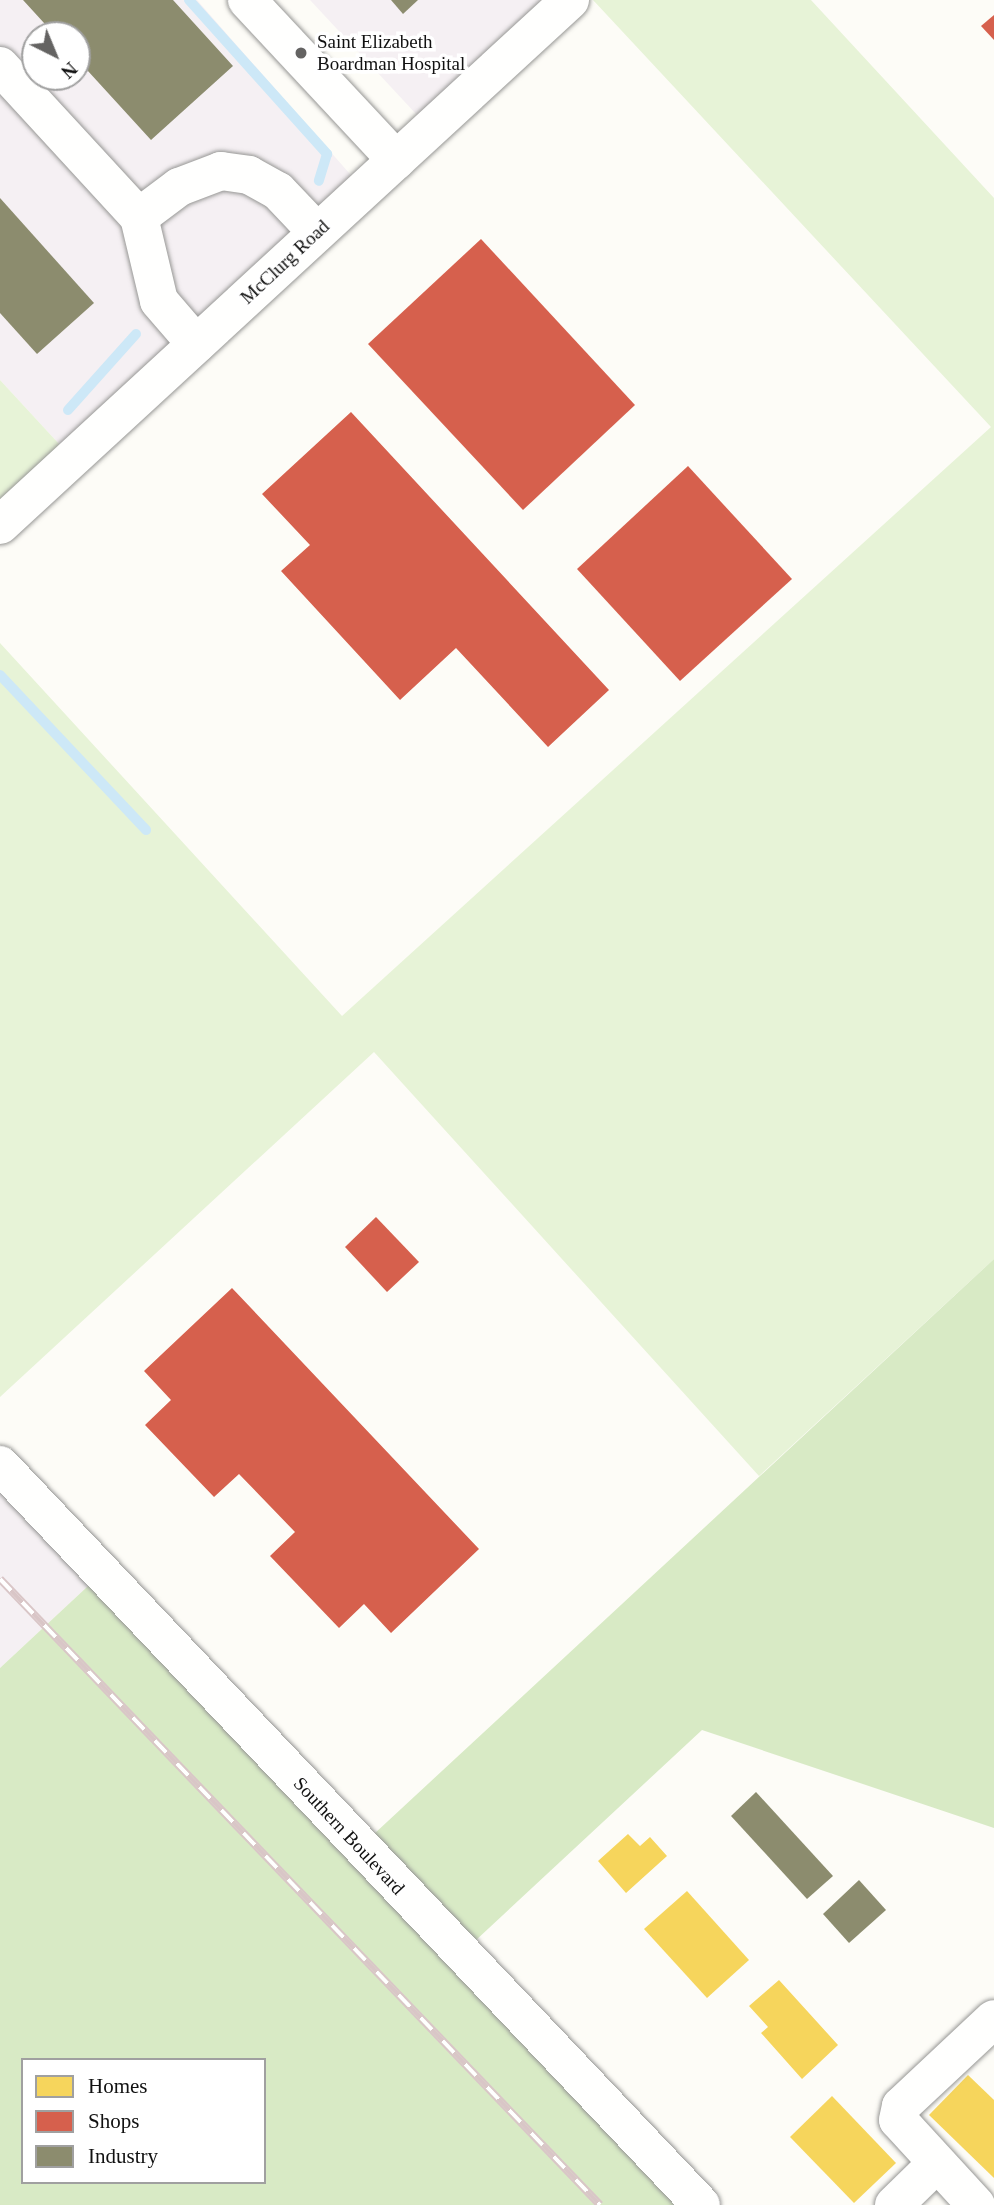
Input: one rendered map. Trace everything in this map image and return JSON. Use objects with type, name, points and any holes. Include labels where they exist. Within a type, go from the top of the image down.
[{"type":"street","points":[[247,0],[396,160]]},
{"type":"street","name":"McClurg Road","points":[[0,525],[570,0]]},
{"type":"street","points":[[0,66],[139,216],[159,301],[196,344]]},
{"type":"street","points":[[139,216],[179,187],[221,171],[249,175],[278,191],[317,232]]},
{"type":"street","name":"Southern Boulevard","points":[[0,1465],[701,2205]]},
{"type":"street","points":[[975,2205],[898,2120],[901,2106],[994,2018]]},
{"type":"street","points":[[894,2205],[936,2164]]},
{"type":"shaded area","points":[[0,0],[197,0],[364,190],[72,458],[0,380]]},
{"type":"shaded area","points":[[310,0],[570,0],[430,129]]},
{"type":"shaded area","points":[[0,1465],[102,1573],[0,1668]]},
{"type":"green space","points":[[593,0],[811,0],[994,198],[994,1259],[759,1476],[374,1052],[0,1397],[0,643],[342,1016],[991,427]]},
{"type":"green space","points":[[0,380],[72,458],[0,525]]},
{"type":"green space","points":[[994,1259],[994,1828],[702,1730],[461,1954],[701,2205],[0,2205],[0,1668],[102,1573],[360,1847]]},
{"type":"building: Homes","points":[[628,1834],[640,1846],[650,1837],[667,1856],[626,1893],[598,1861]]},
{"type":"building: Homes","points":[[687,1891],[749,1960],[707,1998],[644,1929]]},
{"type":"building: Homes","points":[[779,1980],[838,2045],[802,2079],[761,2033],[768,2027],[749,2006]]},
{"type":"building: Homes","points":[[968,2075],[994,2100],[994,2178],[929,2115]]},
{"type":"building: Homes","points":[[832,2096],[896,2163],[854,2203],[790,2137]]},
{"type":"building: Shops","points":[[994,15],[994,40],[981,26]]},
{"type":"building: Shops","points":[[481,239],[635,405],[523,510],[368,344]]},
{"type":"building: Shops","points":[[351,412],[609,690],[548,747],[456,648],[400,700],[281,571],[310,545],[262,494]]},
{"type":"building: Shops","points":[[688,466],[792,579],[680,681],[577,569]]},
{"type":"building: Shops","points":[[376,1217],[419,1262],[387,1292],[345,1247]]},
{"type":"building: Shops","points":[[232,1288],[479,1549],[391,1633],[364,1604],[339,1628],[270,1556],[295,1532],[239,1474],[214,1497],[145,1425],[171,1400],[144,1371]]},
{"type":"building: Industry","points":[[23,0],[173,0],[233,66],[151,140],[91,74],[91,21],[42,21]]},
{"type":"building: Industry","points":[[391,0],[418,0],[403,14]]},
{"type":"building: Industry","points":[[0,198],[94,303],[37,354],[0,313]]},
{"type":"building: Industry","points":[[756,1792],[833,1876],[807,1899],[731,1816]]},
{"type":"building: Industry","points":[[859,1880],[886,1910],[849,1943],[823,1914]]},
{"type":"waterway","points":[[189,0],[327,154],[319,181]]},
{"type":"waterway","points":[[68,410],[136,334]]},
{"type":"waterway","points":[[0,675],[146,830]]},
{"type":"railway","points":[[0,1579],[600,2205]]},
{"type":"place","name":"Saint Elizabeth Boardman Hospital","points":[[301,53]]}]
